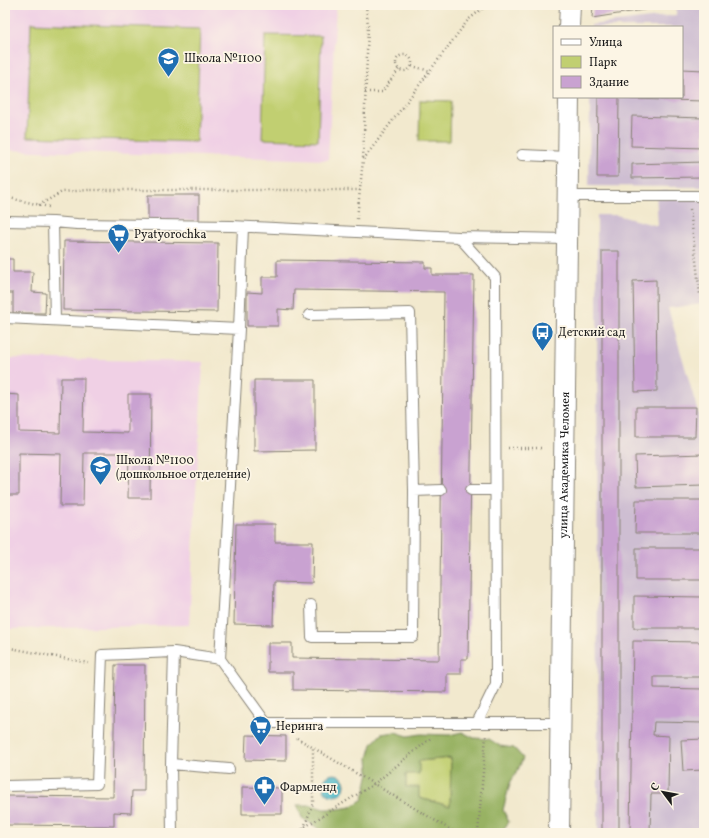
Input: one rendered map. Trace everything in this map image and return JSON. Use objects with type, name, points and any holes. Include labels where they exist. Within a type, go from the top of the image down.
[{"type":"street","points":[[569,26],[570,5]]},
{"type":"street","name":"улица Академика Челомея","points":[[560,833],[569,98]]},
{"type":"lane","points":[[522,155],[568,157]]},
{"type":"lane","points":[[567,196],[704,196]]},
{"type":"lane","points":[[5,221],[77,224],[232,226],[459,237],[567,239]]},
{"type":"lane","points":[[53,222],[55,320]]},
{"type":"lane","points":[[243,227],[239,329],[220,659],[266,723],[561,723]]},
{"type":"lane","points":[[459,237],[495,277],[496,684],[482,723]]},
{"type":"lane","points":[[309,315],[410,313],[414,491],[413,637],[312,637],[311,605]]},
{"type":"lane","points":[[5,318],[239,329]]},
{"type":"lane","points":[[414,491],[441,490]]},
{"type":"lane","points":[[471,490],[495,490]]},
{"type":"lane","points":[[5,786],[97,784],[102,655],[174,652],[220,659]]},
{"type":"lane","points":[[172,833],[171,764],[174,652]]},
{"type":"lane","points":[[171,764],[229,769]]},
{"type":"path","points":[[356,232],[363,160],[368,26],[366,5]]},
{"type":"path","points":[[363,160],[468,20],[487,5]]},
{"type":"path","points":[[399,69],[397,66],[397,61],[402,56],[406,56],[410,59],[412,61],[412,66]]},
{"type":"path","points":[[399,69],[405,71],[412,66]]},
{"type":"path","points":[[412,66],[430,71]]},
{"type":"path","points":[[365,92],[382,92],[399,69]]},
{"type":"path","points":[[39,205],[62,192],[89,190],[360,190]]},
{"type":"path","points":[[689,196],[700,295],[704,294]]},
{"type":"path","points":[[509,448],[542,448]]},
{"type":"path","points":[[5,647],[102,666]]},
{"type":"path","points":[[303,828],[374,784],[450,723]]},
{"type":"path","points":[[478,833],[482,723]]},
{"type":"path","points":[[297,738],[456,833]]},
{"type":"path","points":[[301,833],[313,803],[313,747]]},
{"type":"shaded area","name":"Школа №1100","points":[[5,5],[336,5],[328,160],[5,150]]},
{"type":"shaded area","points":[[676,5],[704,5],[704,187],[589,186],[590,98],[683,98],[683,26],[591,25],[676,15]]},
{"type":"shaded area","points":[[656,191],[704,191],[704,304],[668,308],[704,433],[704,833],[598,833],[597,215],[616,215],[658,226]]},
{"type":"shaded area","name":"Школа №1100 (дошкольное отделение)","points":[[5,358],[203,362],[189,625],[8,629],[5,613]]},
{"type":"green space","points":[[31,23],[200,29],[196,142],[27,137]]},
{"type":"green space","points":[[265,35],[321,36],[318,141],[262,139]]},
{"type":"green space","points":[[420,100],[451,101],[450,141],[419,141]]},
{"type":"green space","points":[[395,732],[408,736],[421,734],[449,735],[462,732],[474,738],[489,739],[500,746],[514,748],[523,758],[510,783],[503,810],[509,822],[501,832],[335,833],[324,832],[302,818],[297,805],[311,805],[324,809],[338,809],[351,807],[363,799],[369,772],[368,758],[372,744],[381,734]],"holes":[[[451,758],[450,806],[419,798],[419,787],[406,787],[406,774],[419,774],[419,761]]]},
{"type":"green space","points":[[451,758],[450,806],[419,798],[406,787],[406,774],[419,761]]},
{"type":"water","points":[[334,774],[342,777],[345,785],[342,793],[334,796],[326,793],[323,785],[326,777]]},
{"type":"building","points":[[593,5],[656,5],[656,8],[592,18]]},
{"type":"building","points":[[683,69],[704,70],[704,101],[631,99],[683,98]]},
{"type":"building","points":[[598,98],[619,98],[618,177],[597,177]]},
{"type":"building","points":[[632,116],[704,118],[704,148],[631,146]]},
{"type":"building","points":[[704,162],[704,177],[632,178],[632,164]]},
{"type":"building","points":[[148,195],[199,195],[199,221],[148,220]]},
{"type":"building","points":[[64,241],[218,243],[217,312],[63,310]]},
{"type":"building","points":[[602,251],[619,251],[619,833],[602,833]]},
{"type":"building","points":[[5,259],[13,259],[13,272],[33,272],[32,292],[46,293],[45,313],[13,313],[13,293],[5,293]]},
{"type":"building","points":[[277,260],[425,262],[425,268],[432,268],[432,275],[474,275],[468,659],[461,659],[461,674],[447,674],[447,692],[293,690],[293,672],[268,672],[268,643],[292,643],[292,658],[439,660],[444,292],[294,290],[293,310],[278,309],[278,326],[247,326],[247,292],[262,293],[262,277],[277,277]]},
{"type":"building","points":[[656,280],[657,391],[635,392],[633,281]]},
{"type":"building","points":[[61,378],[84,378],[83,432],[128,433],[128,394],[151,394],[150,498],[128,498],[129,453],[84,453],[83,506],[60,506],[61,454],[19,453],[19,495],[5,495],[5,394],[19,395],[19,432],[60,433]]},
{"type":"building","points":[[254,380],[315,380],[315,450],[254,451]]},
{"type":"building","points":[[636,407],[696,407],[695,437],[636,437]]},
{"type":"building","points":[[704,454],[704,485],[636,487],[635,456]]},
{"type":"building","points":[[636,500],[704,500],[704,533],[635,533]]},
{"type":"building","points":[[236,524],[275,524],[275,542],[313,542],[312,583],[274,582],[273,625],[234,624]]},
{"type":"building","points":[[636,548],[704,548],[704,580],[636,580]]},
{"type":"building","points":[[634,596],[704,597],[704,628],[634,628]]},
{"type":"building","points":[[633,641],[704,642],[704,677],[654,677],[654,688],[704,689],[704,723],[654,722],[653,735],[669,736],[668,794],[651,794],[650,833],[630,833]]},
{"type":"building","points":[[115,665],[145,665],[144,791],[132,791],[131,813],[114,812],[114,826],[5,825],[5,796],[113,797]]},
{"type":"building","points":[[246,735],[286,736],[286,761],[245,760]]},
{"type":"building","points":[[704,739],[704,770],[683,771],[681,740]]},
{"type":"building","points":[[242,787],[282,788],[282,814],[242,814]]},
{"type":"place","name":"Школа №1100","points":[[169,78]]},
{"type":"place","name":"Pyatyorochka","points":[[118,254]]},
{"type":"place","name":"Детский сад","points":[[542,352]]},
{"type":"place","name":"Школа №1100 (дошкольное отделение)","points":[[101,486]]},
{"type":"place","name":"Неринга","points":[[260,746]]},
{"type":"place","name":"Фармленд","points":[[264,806]]}]
